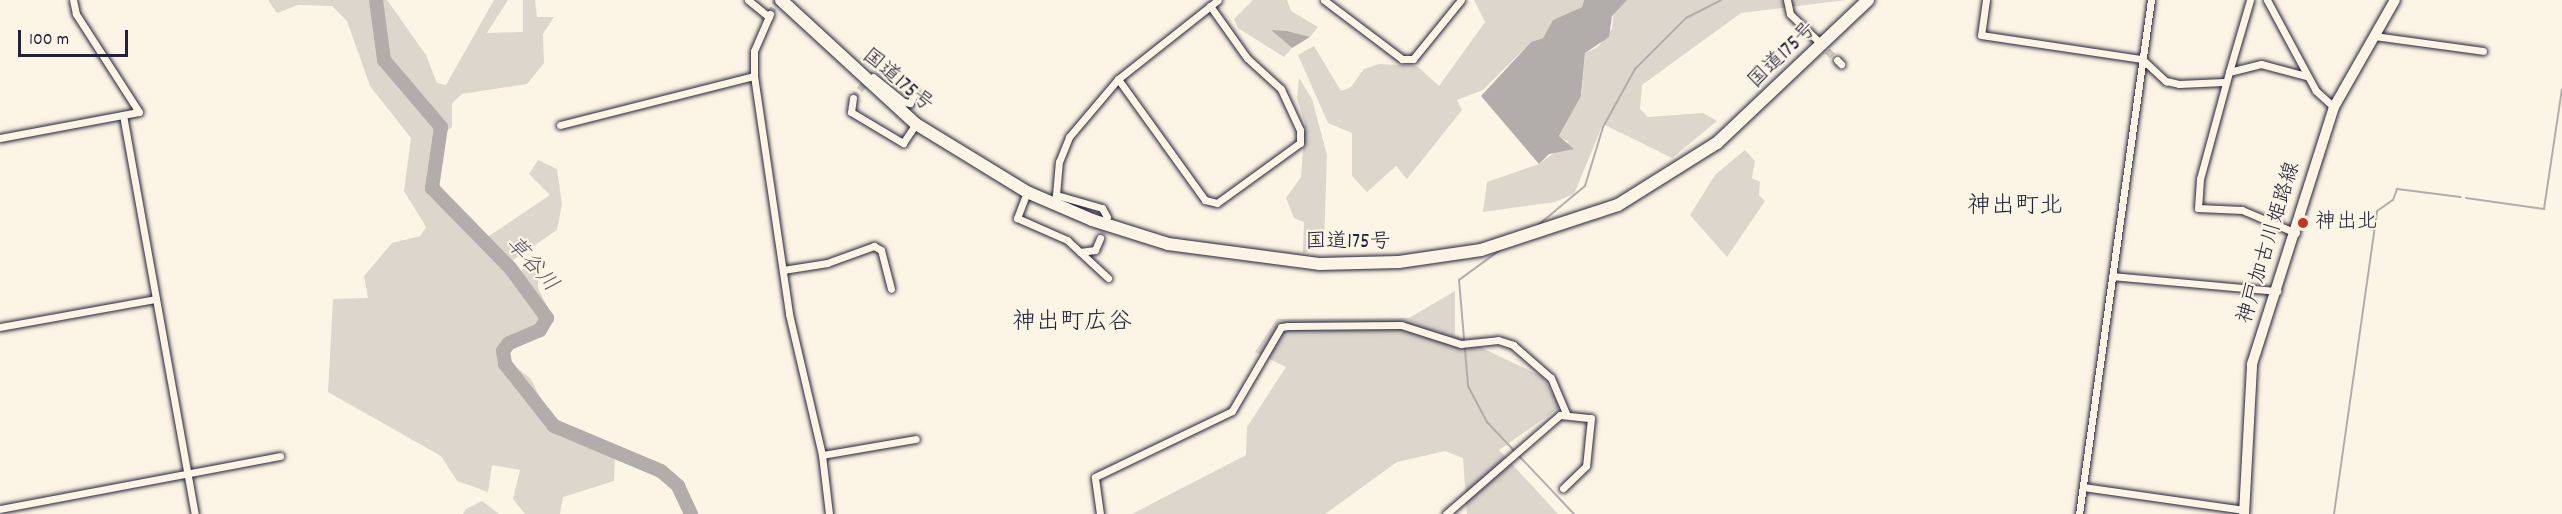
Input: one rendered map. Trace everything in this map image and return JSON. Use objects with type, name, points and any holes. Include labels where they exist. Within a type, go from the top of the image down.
[{"type":"highway","name":"国道175号","points":[[780,0],[916,124],[1027,192],[1053,199],[1168,244],[1274,261],[1399,262],[1531,238],[1618,205],[1717,143],[1868,0]]},
{"type":"highway","name":"国道175号","points":[[791,0],[811,29]]},
{"type":"main road","name":"神戸加古川姫路線","points":[[2244,512],[2252,364],[2279,291],[2334,107],[2395,0]]},
{"type":"street","points":[[0,138],[139,112],[76,14],[73,0]]},
{"type":"street","points":[[743,0],[750,2],[769,16],[754,51],[754,76],[783,270],[822,455],[829,514]]},
{"type":"street","points":[[1107,217],[1102,208],[1053,199],[1059,162],[1069,137],[1118,79],[1218,0]]},
{"type":"street","points":[[1324,0],[1402,59],[1413,59],[1461,0]]},
{"type":"street","points":[[1787,0],[1790,14],[1818,41]]},
{"type":"street","points":[[1986,0],[1981,35],[2142,59],[2166,81],[2224,82]]},
{"type":"street","points":[[2079,514],[2151,0]]},
{"type":"street","points":[[2241,0],[2250,2],[2204,152],[2198,208],[2242,210],[2296,233]]},
{"type":"street","points":[[2267,0],[2306,76],[2334,107]]},
{"type":"street","points":[[1118,79],[1205,200],[1217,203],[1300,143],[1300,130],[1281,89],[1247,58],[1210,6]]},
{"type":"street","points":[[2374,36],[2483,51]]},
{"type":"street","points":[[2229,72],[2261,64],[2306,76]]},
{"type":"street","points":[[871,75],[904,102],[910,103],[915,93]]},
{"type":"street","points":[[560,125],[754,76]]},
{"type":"street","points":[[853,98],[851,112],[903,143],[916,124]]},
{"type":"street","points":[[123,115],[195,514]]},
{"type":"street","points":[[1027,192],[1017,218],[1060,236],[1108,278]]},
{"type":"street","points":[[1080,252],[1095,250],[1100,238]]},
{"type":"street","points":[[783,270],[827,263],[874,246],[881,250],[891,289]]},
{"type":"street","points":[[2112,276],[2279,291]]},
{"type":"street","points":[[0,327],[156,299]]},
{"type":"street","points":[[1100,514],[1095,477],[1232,411],[1281,327],[1401,325],[1461,344],[1498,340],[1513,345],[1551,378],[1566,413]]},
{"type":"street","points":[[1563,488],[1586,466],[1592,418],[1566,413]]},
{"type":"street","points":[[1446,514],[1566,413]]},
{"type":"street","points":[[822,455],[916,438]]},
{"type":"street","points":[[0,509],[280,456]]},
{"type":"street","points":[[2083,487],[2244,512]]},
{"type":"shaded area","points":[[268,0],[387,0],[426,55],[437,83],[446,85],[494,0],[508,0],[487,33],[523,32],[523,0],[535,0],[537,17],[554,17],[543,34],[544,63],[527,84],[462,94],[452,103],[452,127],[434,141],[427,172],[486,238],[550,195],[529,174],[538,160],[557,169],[562,204],[557,230],[513,260],[520,272],[530,262],[539,261],[538,288],[552,316],[504,341],[511,363],[531,379],[559,436],[615,457],[614,481],[563,497],[560,514],[525,514],[513,499],[520,470],[492,465],[488,492],[457,481],[441,456],[328,392],[333,299],[368,298],[364,276],[392,243],[420,236],[426,227],[404,191],[411,138],[370,86],[347,21],[332,6],[298,5],[277,13]]},
{"type":"shaded area","points":[[1253,0],[1287,0],[1291,11],[1318,27],[1310,37],[1271,30],[1292,48],[1284,57],[1238,28],[1234,19]]},
{"type":"shaded area","points":[[1474,0],[1584,0],[1582,7],[1553,20],[1543,38],[1531,42],[1483,90],[1457,100],[1462,110],[1407,179],[1396,166],[1367,192],[1352,176],[1352,133],[1328,123],[1298,55],[1314,46],[1341,91],[1351,87],[1364,69],[1379,64],[1417,66],[1439,86],[1485,22]]},
{"type":"shaded area","points":[[1584,0],[1627,0],[1612,16],[1609,37],[1585,53],[1581,96],[1559,136],[1574,149],[1549,154],[1539,164],[1481,96],[1531,42],[1543,38],[1553,20],[1582,7]]},
{"type":"shaded area","points":[[1627,0],[1846,0],[1741,13],[1642,85],[1640,109],[1648,117],[1703,113],[1717,121],[1672,158],[1603,124],[1574,194],[1555,202],[1483,212],[1487,182],[1539,164],[1569,142],[1559,137],[1582,93],[1585,53],[1598,47],[1612,29],[1614,11]]},
{"type":"shaded area","points":[[1271,30],[1287,31],[1310,37],[1292,48]]},
{"type":"shaded area","points":[[1299,78],[1312,99],[1327,155],[1324,246],[1303,253],[1304,222],[1294,218],[1286,198],[1301,177],[1305,124],[1297,98]]},
{"type":"shaded area","points":[[1745,150],[1755,161],[1752,178],[1760,182],[1759,195],[1765,201],[1727,257],[1690,215],[1715,175]]},
{"type":"shaded area","points":[[1455,291],[1455,335],[1543,377],[1560,407],[1499,450],[1558,514],[1467,514],[1463,458],[1445,451],[1397,462],[1325,514],[1132,514],[1246,455],[1247,427],[1286,367],[1255,352],[1277,319],[1409,318]]},
{"type":"shaded area","points":[[482,501],[499,514],[463,514],[466,509]]},
{"type":"waterway","name":"草谷川","points":[[376,0],[384,60],[441,127],[432,188],[511,269],[547,318],[540,330],[509,343],[503,351],[505,364],[554,426],[661,471],[678,486],[691,514]]},
{"type":"waterway","points":[[1537,226],[1585,186],[1603,127],[1635,69],[1686,18],[1721,0]]},
{"type":"waterway","points":[[2466,198],[2544,209],[2562,89]]},
{"type":"waterway","points":[[2334,514],[2377,211],[2393,200],[2397,189],[2460,197]]},
{"type":"waterway","points":[[1500,250],[1459,280],[1468,386],[1487,422],[1574,514]]},
{"type":"tunnel","points":[[770,14],[777,0]]},
{"type":"tunnel","points":[[1820,43],[1837,60]]},
{"type":"tunnel","points":[[853,98],[868,79]]},
{"type":"place","name":"神出北","points":[[2303,223]]},
{"type":"district","name":"神出町北","points":[[2015,208]]},
{"type":"district","name":"神出町広谷","points":[[1072,324]]}]
